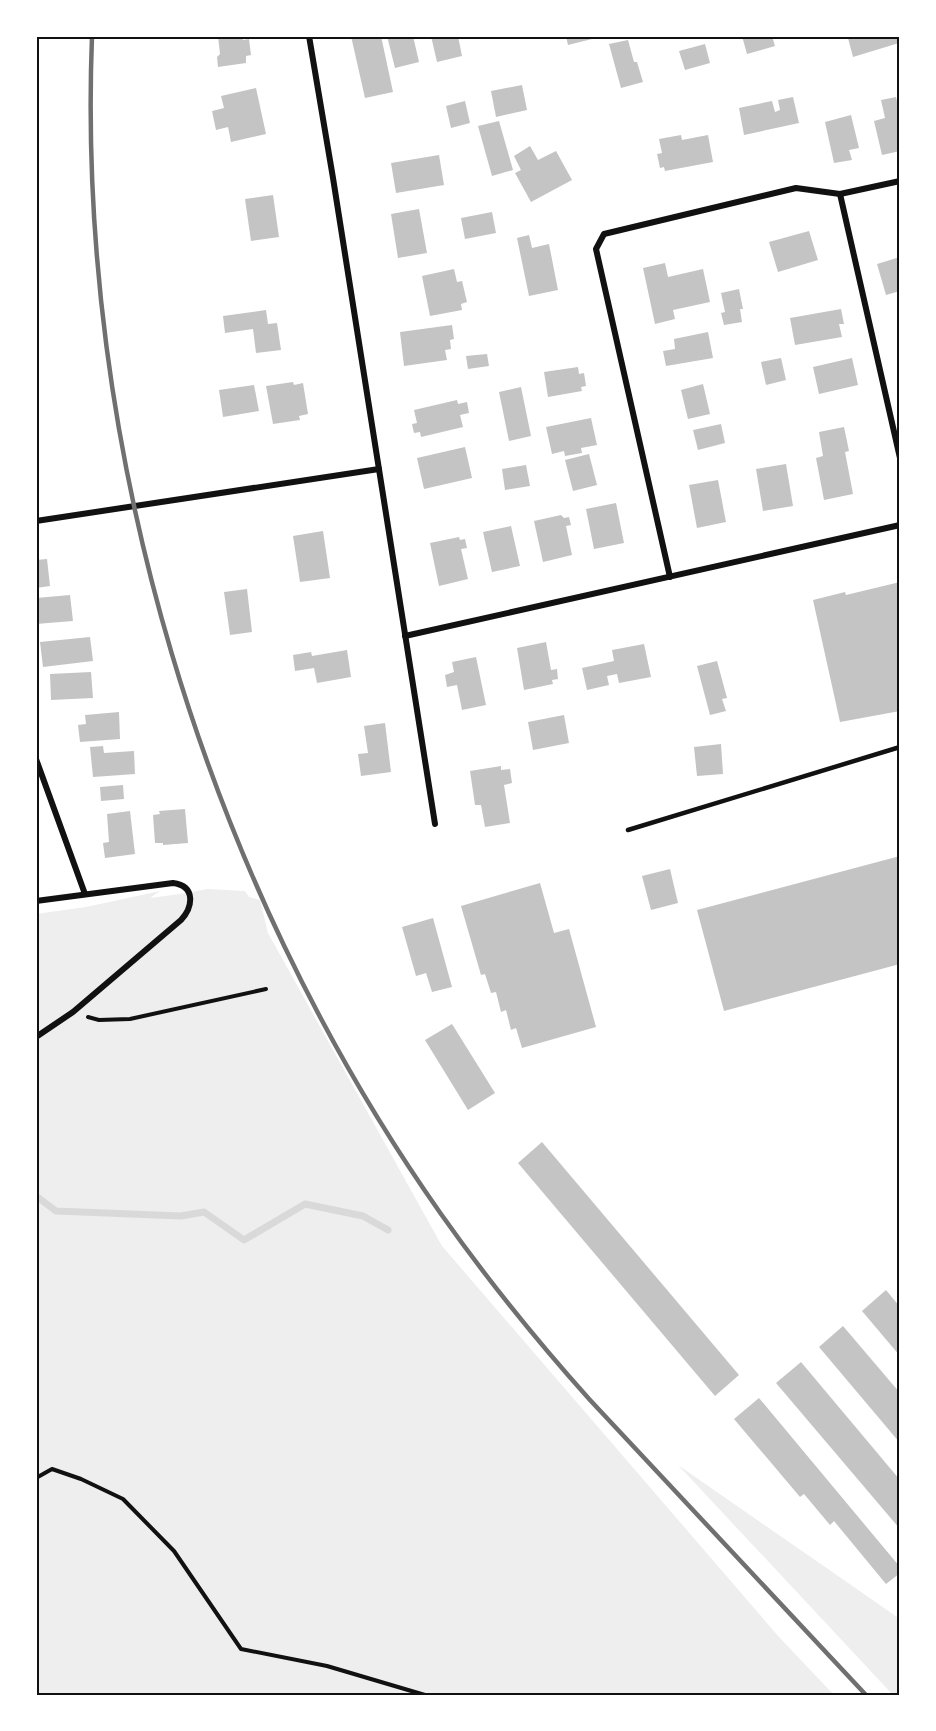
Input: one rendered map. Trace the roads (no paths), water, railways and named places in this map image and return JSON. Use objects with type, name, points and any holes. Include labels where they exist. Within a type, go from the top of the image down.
[{"type":"street","points":[[309,36],[435,824]]},
{"type":"street","points":[[670,577],[596,249],[604,234],[796,188],[840,195],[900,181]]},
{"type":"street","points":[[840,195],[900,458]]},
{"type":"street","points":[[36,521],[379,469]]},
{"type":"street","points":[[405,636],[900,525]]},
{"type":"street","points":[[36,759],[85,894]]},
{"type":"street","points":[[36,901],[173,883],[182,885],[188,892],[191,904],[181,920],[73,1012],[36,1037]]},
{"type":"lane","points":[[628,830],[900,747]]},
{"type":"waterway","points":[[36,1196],[56,1211],[181,1216],[204,1212],[244,1240],[305,1204],[363,1216],[388,1230]]},
{"type":"railway","points":[[92,36],[93,191],[106,346],[133,501],[172,653],[222,802],[284,946],[357,1084],[441,1214],[494,1286],[590,1400],[866,1695]]}]
